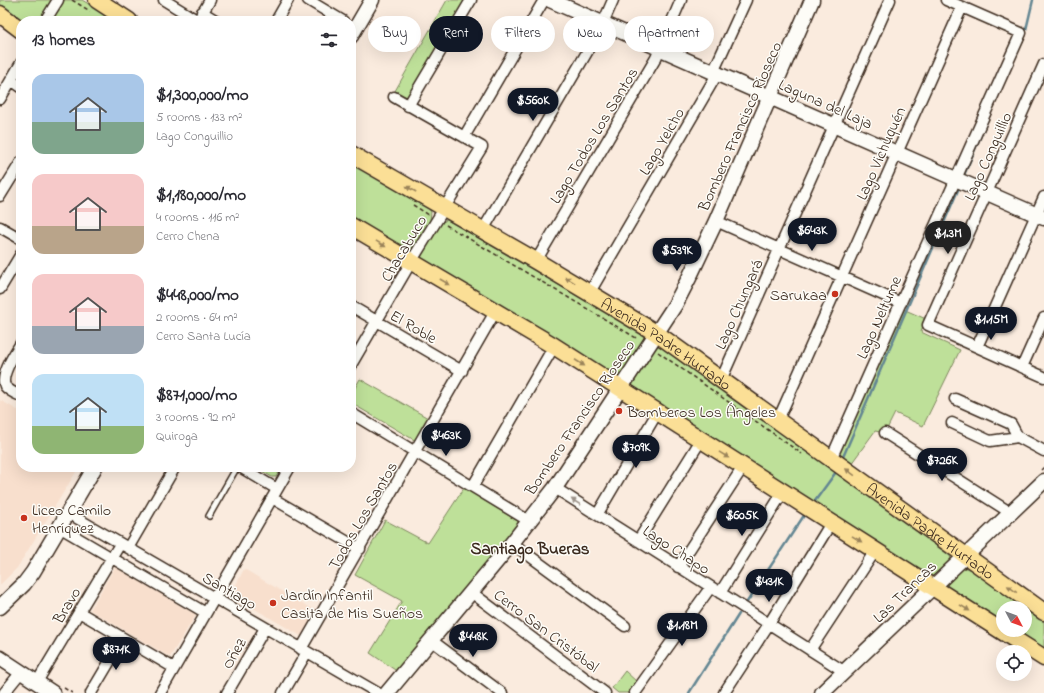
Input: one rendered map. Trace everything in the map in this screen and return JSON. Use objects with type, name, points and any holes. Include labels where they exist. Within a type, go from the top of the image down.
[{"type":"main road","points":[[97,0],[121,16]]},
{"type":"main road","points":[[0,14],[16,26]]},
{"type":"main road","name":"Avenida Padre Hurtado","points":[[356,157],[441,214],[483,230],[590,292],[652,339],[721,380],[778,420],[1044,612]]},
{"type":"main road","points":[[356,229],[554,346],[1044,658]]},
{"type":"street","points":[[48,16],[58,0]]},
{"type":"street","points":[[164,0],[195,16]]},
{"type":"street","points":[[200,16],[210,0]]},
{"type":"street","points":[[279,16],[288,0]]},
{"type":"street","points":[[308,0],[335,16]]},
{"type":"street","points":[[356,24],[372,0]]},
{"type":"street","points":[[408,106],[472,0]]},
{"type":"street","points":[[394,97],[464,137],[544,0]]},
{"type":"street","name":"Laguna del Laja","points":[[550,0],[585,16]]},
{"type":"street","points":[[606,16],[613,0]]},
{"type":"street","name":"Lago Todos Los Santos","points":[[674,16],[681,0]]},
{"type":"street","name":"Lago Yelcho","points":[[590,292],[716,76],[715,68],[746,0]]},
{"type":"street","name":"Bombero Francisco Rioseco","points":[[387,693],[512,543],[555,488],[682,291],[716,221],[812,0]]},
{"type":"street","name":"Lago Chungará","points":[[721,380],[890,0]]},
{"type":"street","points":[[946,0],[962,7]]},
{"type":"street","name":"Lago Neltume","points":[[831,459],[1021,33],[962,7]]},
{"type":"street","name":"Lago Vichuquén","points":[[778,420],[962,7]]},
{"type":"street","points":[[483,230],[587,52]]},
{"type":"street","name":"Lago Todos Los Santos","points":[[536,261],[658,52]]},
{"type":"street","name":"Laguna del Laja","points":[[667,52],[1040,217]]},
{"type":"street","name":"Lago Conguillio","points":[[977,347],[928,325],[1044,64]]},
{"type":"street","points":[[2,93],[16,71]]},
{"type":"street","points":[[11,80],[16,84]]},
{"type":"street","name":"Chacabuco","points":[[356,357],[411,262],[482,147],[464,137]]},
{"type":"street","points":[[0,196],[16,170]]},
{"type":"street","points":[[1044,197],[1040,217],[977,347],[1044,377]]},
{"type":"street","points":[[716,221],[901,303]]},
{"type":"street","points":[[0,227],[16,236]]},
{"type":"street","points":[[0,289],[16,262]]},
{"type":"street","name":"El Roble","points":[[356,309],[462,371]]},
{"type":"street","name":"Todos Los Santos","points":[[283,693],[304,650],[360,549],[495,312]]},
{"type":"street","points":[[1022,367],[1044,318]]},
{"type":"street","points":[[473,486],[554,346]]},
{"type":"street","points":[[16,352],[4,372],[3,379],[6,387],[16,393]]},
{"type":"street","points":[[955,399],[1011,424],[1018,437],[1044,451]]},
{"type":"street","points":[[596,515],[658,413]]},
{"type":"street","points":[[356,416],[530,521]]},
{"type":"street","points":[[952,423],[990,441],[1018,437]]},
{"type":"street","points":[[885,433],[1011,513]]},
{"type":"street","points":[[638,541],[701,440]]},
{"type":"street","points":[[678,567],[743,467]]},
{"type":"street","points":[[0,607],[29,578],[92,472]]},
{"type":"street","name":"Bravo","points":[[37,682],[112,558],[124,546],[172,472]]},
{"type":"street","points":[[246,472],[360,549]]},
{"type":"street","points":[[160,693],[287,472]]},
{"type":"street","name":"Las Trancas","points":[[822,693],[1044,481]]},
{"type":"street","name":"Lago Chapo","points":[[555,488],[844,672]]},
{"type":"street","points":[[720,593],[783,492]]},
{"type":"street","name":"Santiago","points":[[68,513],[378,693]]},
{"type":"street","points":[[724,693],[769,624],[831,523]]},
{"type":"street","name":"Santiago","points":[[60,527],[206,614]]},
{"type":"street","points":[[512,543],[625,626]]},
{"type":"street","points":[[810,650],[875,551]]},
{"type":"street","points":[[636,693],[710,588]]},
{"type":"street","name":"Cerro San Cristóbal","points":[[471,592],[605,693]]},
{"type":"street","points":[[79,612],[174,668]]},
{"type":"street","name":"Oñez","points":[[227,693],[265,628]]},
{"type":"street","points":[[91,693],[123,639]]},
{"type":"street","points":[[431,640],[502,693]]},
{"type":"street","points":[[0,658],[54,693]]},
{"type":"street","points":[[4,693],[21,672]]},
{"type":"lane","points":[[209,516],[236,472]]},
{"type":"path","points":[[411,204],[441,214],[652,339],[804,456]]},
{"type":"shaded area","name":"Liceo Camilo Henríquez","points":[[0,400],[16,409],[16,472],[76,472],[17,568],[0,585]]},
{"type":"shaded area","points":[[115,567],[196,615],[170,657],[90,610]]},
{"type":"shaded area","name":"Jardín Infantil Casita de Mis Sueños","points":[[244,569],[316,611],[301,636],[231,595]]},
{"type":"green space","points":[[0,0],[54,0],[43,16],[16,16],[16,18],[0,8]]},
{"type":"green space","points":[[64,0],[82,0],[109,16],[53,16]]},
{"type":"green space","points":[[447,0],[468,0],[458,16],[438,16]]},
{"type":"green space","points":[[429,32],[429,52],[437,52],[409,98],[395,91],[417,52],[421,52],[421,46]]},
{"type":"green space","points":[[356,165],[427,206],[431,212],[430,220],[410,251],[406,252],[356,224]]},
{"type":"green space","points":[[447,220],[641,333],[644,336],[644,340],[623,375],[615,377],[421,259],[422,254],[440,223]]},
{"type":"green space","points":[[903,309],[926,319],[921,332],[960,350],[923,426],[895,413],[885,433],[875,431],[851,464],[838,456]]},
{"type":"green space","points":[[657,344],[665,348],[950,556],[952,562],[932,579],[631,388],[630,380]]},
{"type":"green space","points":[[360,379],[428,418],[416,441],[356,406],[356,386]]},
{"type":"green space","points":[[264,472],[279,472],[276,477],[272,477]]},
{"type":"green space","points":[[464,488],[519,522],[519,526],[398,672],[370,653],[402,601],[355,575],[385,520],[428,543]]},
{"type":"green space","points":[[963,567],[971,570],[1015,601],[996,601],[996,623],[946,587],[946,584]]},
{"type":"green space","points":[[1032,613],[1044,622],[1044,654],[1018,637],[1032,637]]},
{"type":"green space","points":[[625,671],[637,682],[630,693],[618,693],[612,688]]},
{"type":"waterway","points":[[1025,34],[1033,0]]},
{"type":"waterway","points":[[964,175],[994,105]]},
{"type":"waterway","points":[[843,457],[958,190]]},
{"type":"waterway","points":[[815,501],[836,472]]},
{"type":"waterway","points":[[747,602],[805,514]]},
{"type":"waterway","points":[[689,693],[739,614]]},
{"type":"place","name":"Sarukaa","points":[[835,294]]},
{"type":"place","name":"Bomberos Los Ángeles","points":[[619,411]]},
{"type":"place","name":"Liceo Camilo Henríquez","points":[[24,518]]},
{"type":"place","name":"Jardín Infantil Casita de Mis Sueños","points":[[273,603]]},
{"type":"district","name":"Santiago Bueras","points":[[530,548]]}]
